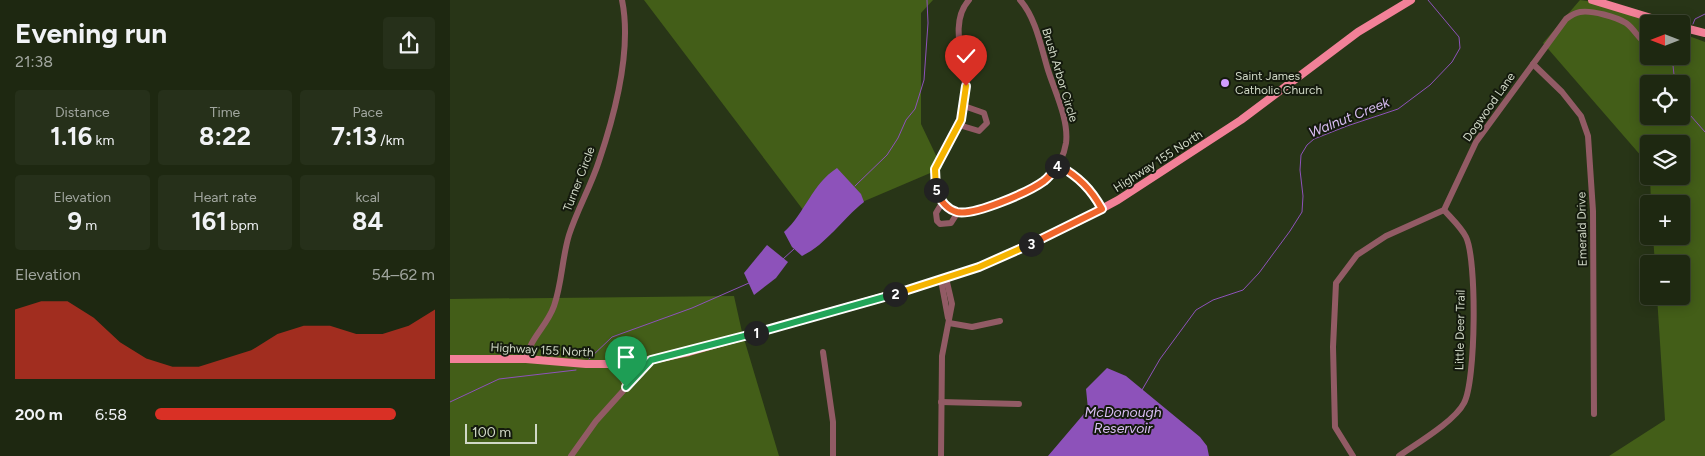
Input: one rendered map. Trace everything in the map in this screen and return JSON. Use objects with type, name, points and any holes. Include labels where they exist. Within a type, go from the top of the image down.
[{"type":"main road","name":"Highway 155 North","points":[[450,359],[526,359],[586,364],[617,364],[651,360],[689,352],[943,279],[1011,253],[1102,209],[1235,124],[1358,32],[1401,4],[1411,0]]},
{"type":"main road","points":[[1592,0],[1641,15]]},
{"type":"main road","points":[[1690,29],[1705,33]]},
{"type":"main road","points":[[617,364],[627,385]]},
{"type":"street","name":"Turner Circle","points":[[526,359],[530,343],[548,320],[554,305],[570,233],[599,161],[610,126],[626,36],[622,0]]},
{"type":"street","name":"Brush Arbor Circle","points":[[969,0],[962,10],[958,24],[965,75],[964,106],[959,125],[934,173],[934,186],[942,203],[936,216],[940,224],[951,224],[958,212],[979,211],[1034,187],[1048,178],[1058,165],[1066,146],[1065,125],[1032,20],[1020,0]]},
{"type":"street","name":"Dogwood Lane","points":[[1444,210],[1476,142],[1566,19],[1580,12],[1595,14],[1626,24],[1640,40]]},
{"type":"street","name":"Emerald Drive","points":[[1533,64],[1562,92],[1581,116],[1588,136],[1593,211],[1594,414]]},
{"type":"street","points":[[959,125],[979,131],[987,124],[984,113],[964,106]]},
{"type":"street","points":[[1058,165],[1086,184],[1102,209]]},
{"type":"street","points":[[942,203],[958,212]]},
{"type":"street","points":[[1353,456],[1335,426],[1333,347],[1336,283],[1357,255],[1379,241],[1444,210]]},
{"type":"street","name":"Little Deer Trail","points":[[1399,456],[1444,424],[1464,404],[1472,369],[1472,273],[1466,237],[1444,210]]},
{"type":"street","points":[[941,456],[942,356],[949,323],[943,279]]},
{"type":"street","points":[[949,323],[972,327],[1000,320]]},
{"type":"street","points":[[823,352],[834,422],[833,456]]},
{"type":"street","points":[[571,456],[627,385],[651,360]]},
{"type":"street","points":[[941,402],[1019,404]]},
{"type":"green space","points":[[644,0],[933,0],[921,13],[921,124],[942,168],[813,223]]},
{"type":"green space","points":[[1580,0],[1603,3],[1640,17],[1640,65],[1690,65],[1690,36],[1705,42],[1705,456],[1609,456],[1665,420],[1658,305],[1690,305],[1690,255],[1654,255],[1654,245],[1690,245],[1690,195],[1651,195],[1650,185],[1690,185],[1690,135],[1640,135],[1640,155],[1543,43]]},
{"type":"green space","points":[[734,296],[742,332],[779,456],[450,456],[450,299]]},
{"type":"water","points":[[837,168],[861,194],[864,202],[819,245],[802,256],[792,247],[784,232],[798,216],[821,182]]},
{"type":"water","points":[[767,245],[788,262],[776,278],[754,295],[744,273]]},
{"type":"water","name":"McDonough Reservoir","points":[[1107,368],[1126,376],[1200,437],[1207,446],[1209,456],[1048,456],[1088,409],[1086,389]]},
{"type":"waterway","points":[[855,186],[887,155],[898,138],[906,120],[915,109],[924,80],[928,23],[927,0]]},
{"type":"waterway","name":"Walnut Creek","points":[[1142,390],[1160,359],[1196,310],[1213,300],[1243,290],[1259,273],[1290,231],[1302,212],[1301,155],[1307,145],[1314,139],[1398,109],[1430,85],[1452,62],[1460,48],[1459,37],[1428,0]]},
{"type":"waterway","points":[[1693,24],[1695,19],[1705,14]]},
{"type":"waterway","points":[[1673,65],[1674,75]]},
{"type":"waterway","points":[[1690,115],[1705,132]]},
{"type":"waterway","points":[[783,259],[794,249]]},
{"type":"waterway","points":[[589,359],[612,337],[692,308],[749,283]]},
{"type":"waterway","points":[[450,402],[499,379],[576,370]]},
{"type":"place","name":"Saint James Catholic Church","points":[[1225,83]]},
{"type":"route","points":[[626,387],[651,360],[689,352],[910,290],[962,273],[1011,253],[1102,209],[1094,193],[1086,184],[1058,165],[1048,178],[1034,187],[979,211],[968,213],[955,212],[945,206],[934,186],[934,173],[961,120],[966,86]]}]
